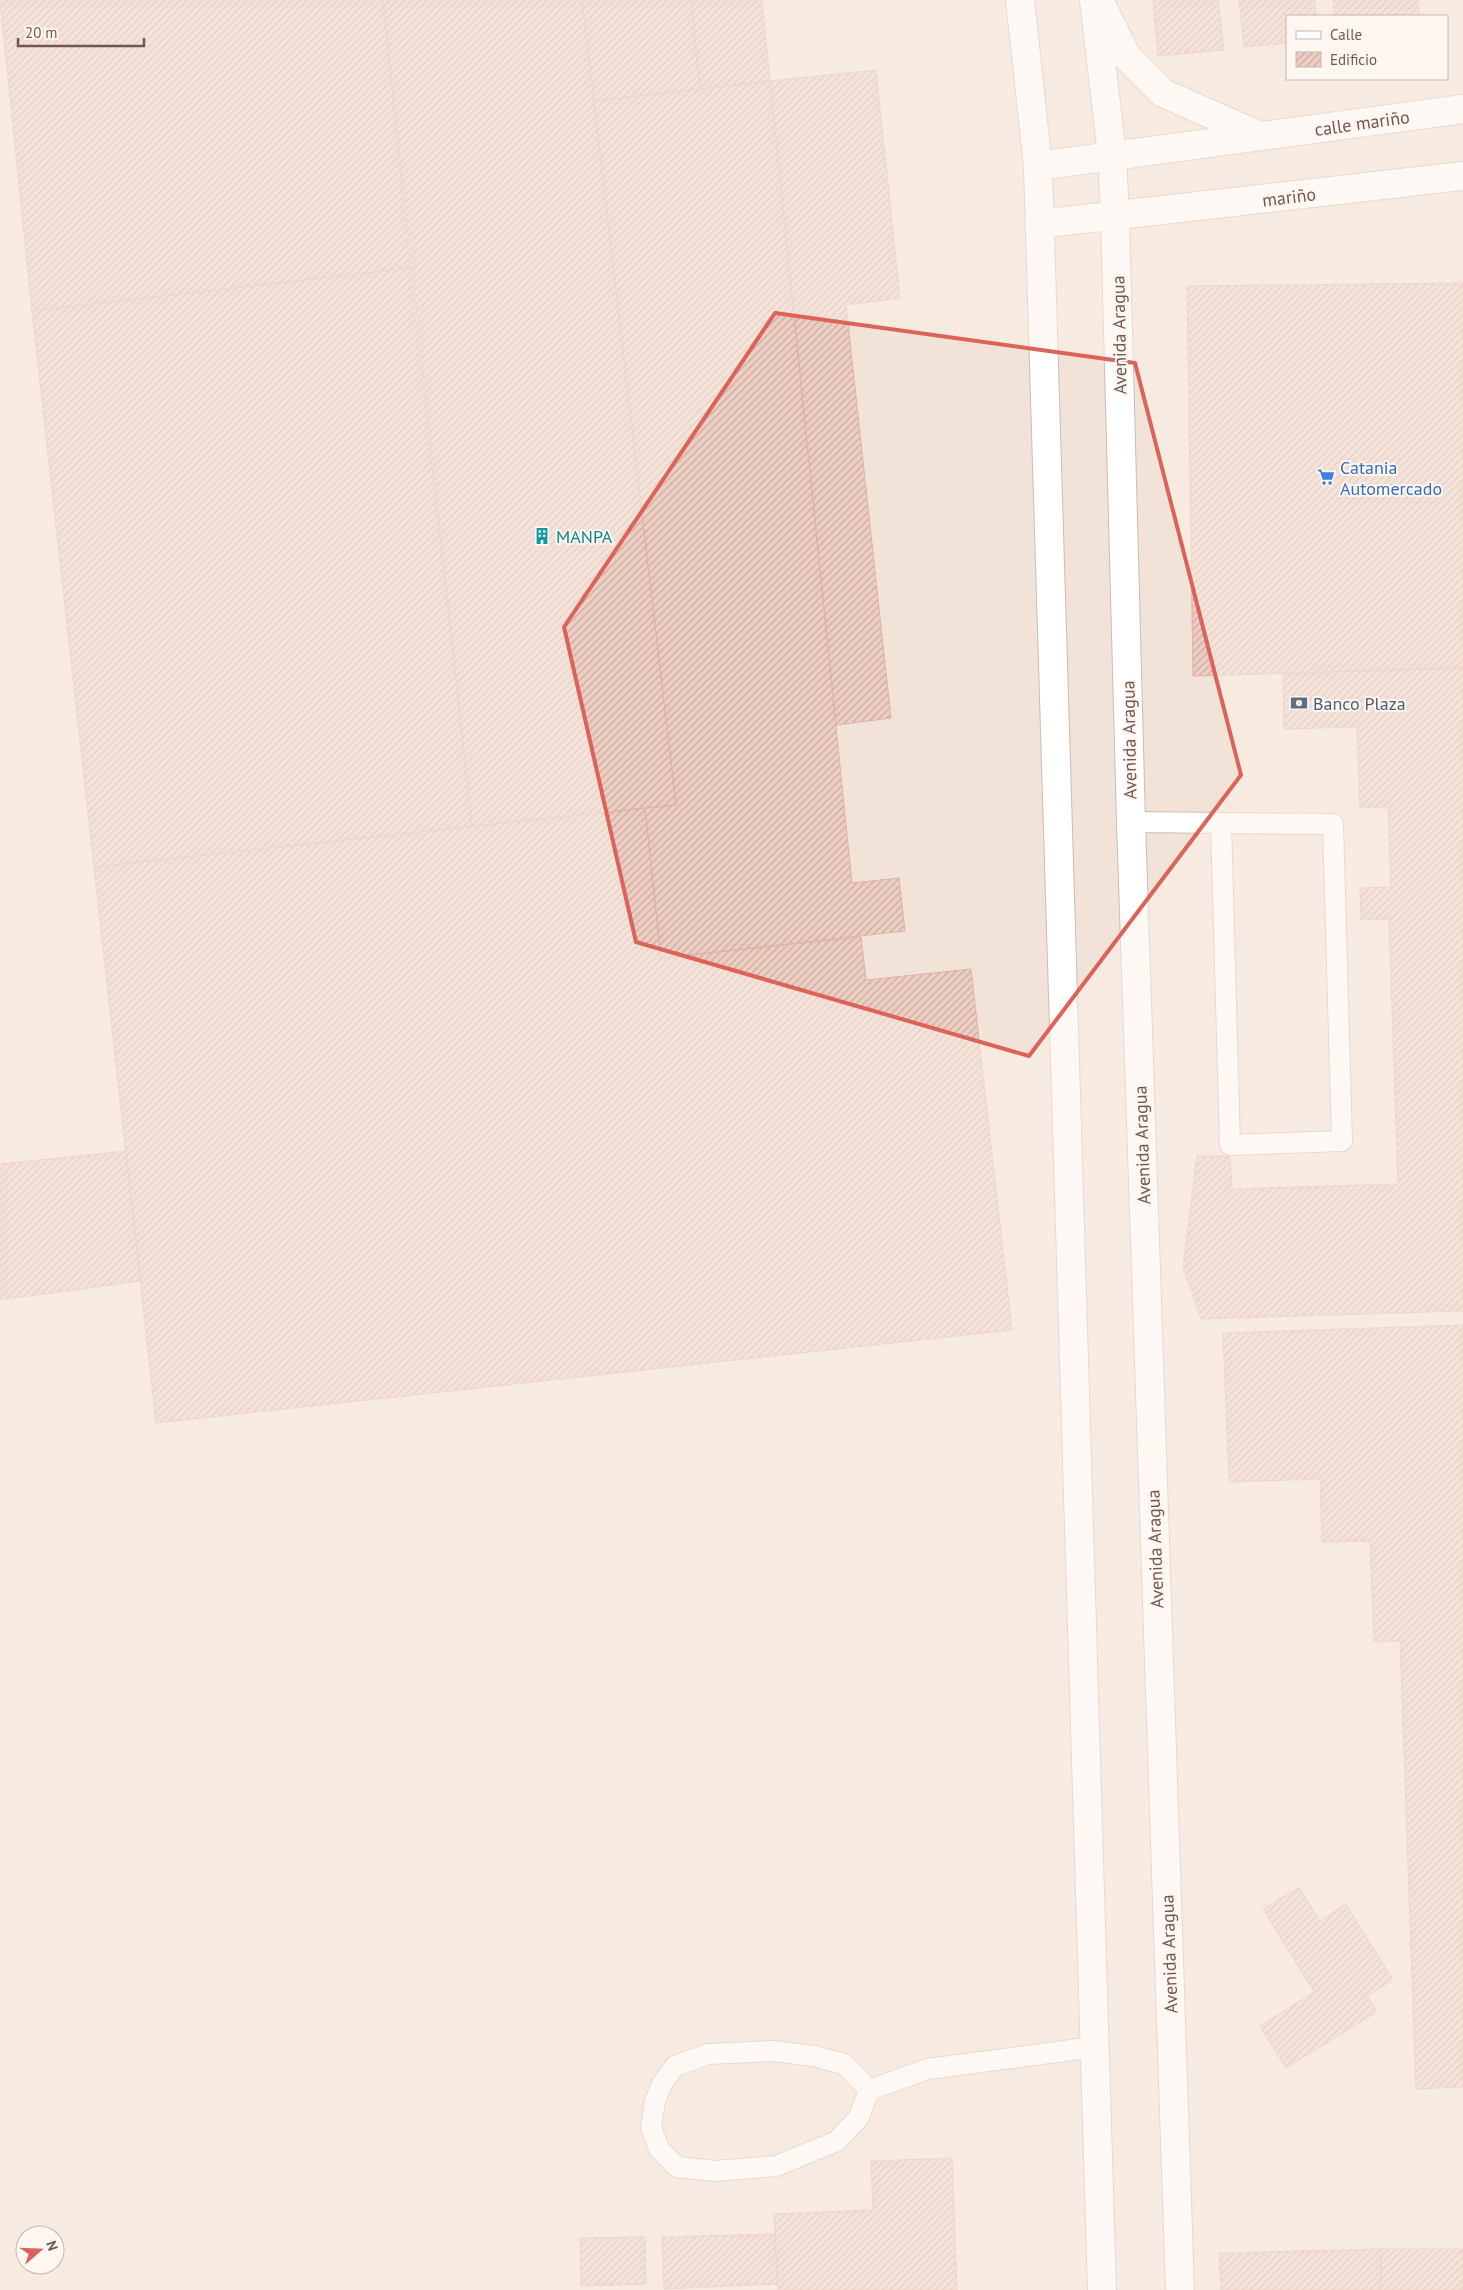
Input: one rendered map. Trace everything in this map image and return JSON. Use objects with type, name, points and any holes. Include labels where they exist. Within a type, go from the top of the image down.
[{"type":"street","points":[[1020,0],[1038,166],[1102,2290]]},
{"type":"street","name":"Avenida Aragua","points":[[1094,0],[1112,155],[1116,217],[1131,822],[1180,2290]]},
{"type":"street","points":[[1098,0],[1127,57],[1162,93],[1261,137]]},
{"type":"street","name":"calle mariño","points":[[1038,166],[1463,110]]},
{"type":"street","name":"mariño","points":[[1039,224],[1116,217],[1463,176]]},
{"type":"lane","points":[[1131,822],[1333,824],[1342,1141],[1230,1145],[1221,823]]},
{"type":"lane","points":[[869,2090],[928,2069],[1094,2047]]},
{"type":"lane","points":[[774,2051],[814,2056],[844,2064],[869,2090],[859,2117],[838,2141],[776,2166],[716,2171],[676,2167],[660,2149],[651,2127],[658,2092],[675,2066],[708,2054],[774,2051]]},
{"type":"highlighted area","points":[[775,313],[1135,363],[1241,775],[1029,1056],[636,942],[564,627]]},
{"type":"shaded area","points":[[0,0],[1463,0],[1463,2290],[0,2290]]},
{"type":"building","points":[[0,0],[383,0],[410,268],[32,311]]},
{"type":"building","name":"MANPA","points":[[383,0],[582,0],[676,805],[472,826]]},
{"type":"building","points":[[582,0],[691,0],[700,89],[594,101]]},
{"type":"building","points":[[691,0],[762,0],[770,81],[700,89]]},
{"type":"building","points":[[1153,0],[1218,0],[1224,50],[1158,56]]},
{"type":"building","points":[[1239,0],[1315,0],[1316,15],[1286,15],[1286,43],[1244,47]]},
{"type":"building","points":[[1333,0],[1418,0],[1419,15],[1335,15]]},
{"type":"building","points":[[876,70],[900,298],[846,305],[891,718],[836,725],[770,81]]},
{"type":"building","points":[[770,81],[852,883],[899,878],[905,931],[661,958],[645,808],[676,805],[594,101]]},
{"type":"building","points":[[410,268],[472,826],[94,867],[32,311]]},
{"type":"building","name":"Catania Automercado","points":[[1463,283],[1463,668],[1193,676],[1187,286]]},
{"type":"building","points":[[1463,668],[1463,1311],[1201,1319],[1183,1267],[1197,1156],[1230,1156],[1232,1189],[1398,1184],[1389,919],[1361,920],[1360,888],[1391,887],[1388,807],[1360,808],[1357,727],[1284,729],[1283,673]]},
{"type":"building","points":[[645,808],[661,958],[861,937],[866,980],[971,969],[1012,1330],[156,1423],[94,867]]},
{"type":"building","points":[[126,1151],[141,1281],[0,1300],[0,1164]]},
{"type":"building","points":[[1463,1325],[1463,2087],[1416,2089],[1400,1641],[1374,1642],[1370,1541],[1322,1542],[1320,1479],[1229,1482],[1223,1333]]},
{"type":"building","points":[[1299,1887],[1320,1921],[1346,1904],[1393,1980],[1367,1996],[1377,2012],[1286,2068],[1260,2026],[1314,1992],[1263,1909]]},
{"type":"building","points":[[952,2158],[957,2290],[778,2290],[774,2214],[873,2210],[871,2161]]},
{"type":"building","points":[[775,2234],[777,2284],[664,2289],[662,2237]]},
{"type":"building","points":[[645,2237],[646,2284],[581,2286],[580,2238]]},
{"type":"building","points":[[1381,2249],[1463,2249],[1463,2290],[1381,2290]]},
{"type":"building","points":[[1381,2249],[1381,2290],[1221,2290],[1219,2253]]},
{"type":"place","name":"Catania Automercado","points":[[1326,477]]},
{"type":"place","name":"MANPA","points":[[542,536]]},
{"type":"place","name":"Banco Plaza","points":[[1299,703]]}]
